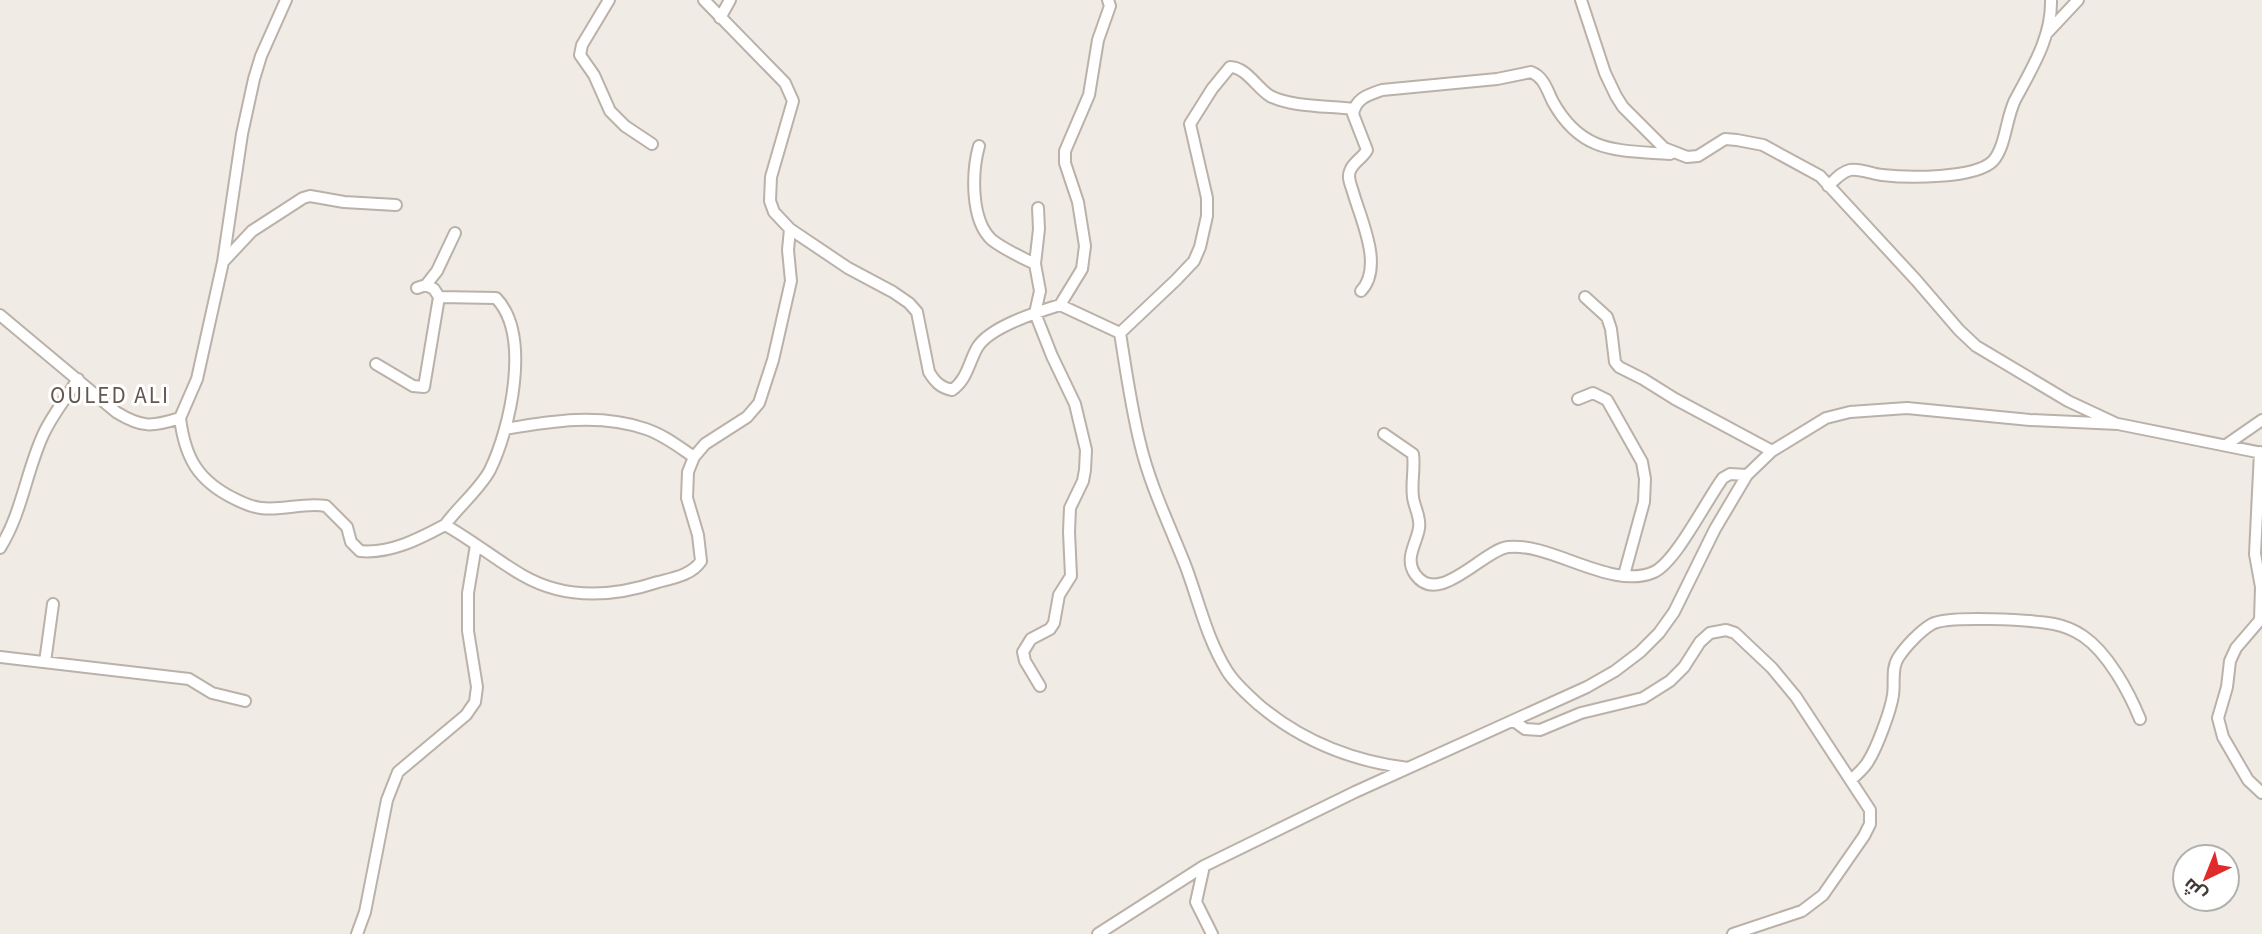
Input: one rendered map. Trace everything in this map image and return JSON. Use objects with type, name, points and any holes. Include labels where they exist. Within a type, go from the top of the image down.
[{"type":"street","points":[[286,0],[261,56],[254,79],[240,146],[223,262],[197,379],[180,418],[183,440],[193,462],[215,489],[241,502],[260,508],[326,506],[347,527],[351,542],[360,551],[388,550],[445,525],[489,471],[510,414],[515,353],[511,329],[500,302],[492,297],[439,297]]},
{"type":"street","points":[[609,0],[582,45],[580,55],[594,75],[610,111],[617,120],[652,144]]},
{"type":"street","points":[[704,0],[785,83],[791,93],[793,101],[771,177],[770,191],[774,212],[790,229],[848,268],[909,303],[917,312],[929,372],[934,381],[952,390],[961,383],[976,349],[985,339],[1035,313],[1060,305],[1120,333]]},
{"type":"street","points":[[720,18],[730,0]]},
{"type":"street","points":[[1060,305],[1082,269],[1085,246],[1078,202],[1065,163],[1065,151],[1089,95],[1098,40],[1110,9],[1108,0]]},
{"type":"street","points":[[1581,0],[1605,73],[1616,96],[1623,107],[1664,149],[1687,157],[1698,156],[1725,139],[1737,140],[1763,145],[1820,176],[1976,346],[2068,401],[2118,424]]},
{"type":"street","points":[[2049,32],[2051,0]]},
{"type":"street","points":[[1828,186],[1840,175],[1853,170],[1895,176],[1931,175],[1970,171],[1989,164],[1997,154],[2012,106],[2049,32],[2078,0]]},
{"type":"street","points":[[1120,333],[1176,280],[1197,255],[1207,216],[1208,198],[1190,124],[1230,67],[1238,68],[1269,95],[1284,101],[1353,109]]},
{"type":"street","points":[[1361,291],[1371,278],[1368,236],[1349,177],[1353,166],[1367,150],[1353,120],[1353,109],[1361,99],[1382,90],[1497,79],[1531,72],[1544,82],[1558,110],[1579,136],[1597,145],[1615,149],[1676,154]]},
{"type":"street","points":[[979,146],[973,177],[979,213],[986,230],[993,240],[1035,264]]},
{"type":"street","points":[[223,262],[252,231],[303,198],[310,196],[344,202],[396,205]]},
{"type":"street","points":[[1038,208],[1040,229],[1035,264],[1040,291],[1035,313],[1075,404],[1086,450],[1083,481],[1070,508],[1072,576],[1059,595],[1051,629],[1031,639],[1023,652],[1025,661],[1040,686]]},
{"type":"street","points":[[445,525],[525,577],[552,588],[576,592],[625,593],[687,573],[698,565],[702,555],[687,498],[688,472],[694,457],[705,444],[753,412],[759,403],[773,360],[791,281],[788,250],[790,229]]},
{"type":"street","points":[[376,364],[413,386],[424,387],[439,297],[434,289],[422,286],[446,256],[455,233]]},
{"type":"street","points":[[1585,297],[1607,317],[1615,362],[1619,367],[1772,451]]},
{"type":"street","points":[[0,315],[116,412],[131,421],[146,425],[180,418]]},
{"type":"street","points":[[1120,333],[1144,456],[1207,631],[1227,671],[1237,684],[1269,713],[1311,741],[1345,755],[1409,769]]},
{"type":"street","points":[[0,548],[14,522],[44,433],[78,379]]},
{"type":"street","points":[[1577,399],[1593,393],[1607,400],[1642,462],[1645,479],[1644,502],[1624,575]]},
{"type":"street","points":[[1098,934],[1204,866],[1587,687],[1615,671],[1659,633],[1674,612],[1733,495],[1747,475],[1772,451],[1826,418],[1850,412],[1907,408],[2030,420],[2118,424],[2261,452],[2255,554],[2260,574],[2260,620],[2236,648],[2230,661],[2227,687],[2218,718],[2223,737],[2248,780],[2262,793]]},
{"type":"street","points":[[505,429],[570,419],[618,424],[646,429],[694,457]]},
{"type":"street","points":[[2226,445],[2262,420]]},
{"type":"street","points":[[1384,435],[1413,454],[1412,494],[1420,524],[1411,556],[1414,573],[1433,584],[1446,582],[1498,550],[1513,547],[1624,575],[1655,572],[1672,555],[1723,478],[1730,474],[1747,475]]},
{"type":"street","points":[[357,934],[365,912],[387,800],[398,772],[466,715],[475,702],[477,687],[468,631],[468,593],[476,545]]},
{"type":"street","points":[[45,662],[53,604]]},
{"type":"street","points":[[1851,780],[1868,762],[1874,750],[1893,696],[1898,658],[1922,632],[1939,621],[1961,618],[2039,622],[2067,628],[2085,637],[2101,652],[2129,694],[2140,719]]},
{"type":"street","points":[[1514,721],[1525,729],[1539,730],[1581,713],[1643,698],[1670,681],[1710,633],[1726,630],[1735,633],[1763,659],[1796,697],[1851,780],[1870,810],[1870,824],[1823,895],[1802,911],[1733,934]]},
{"type":"street","points":[[0,657],[189,679],[212,693],[245,701]]},
{"type":"street","points":[[1204,866],[1196,902],[1212,934]]},
{"type":"district","name":"OULED ALI","points":[[110,395]]}]
